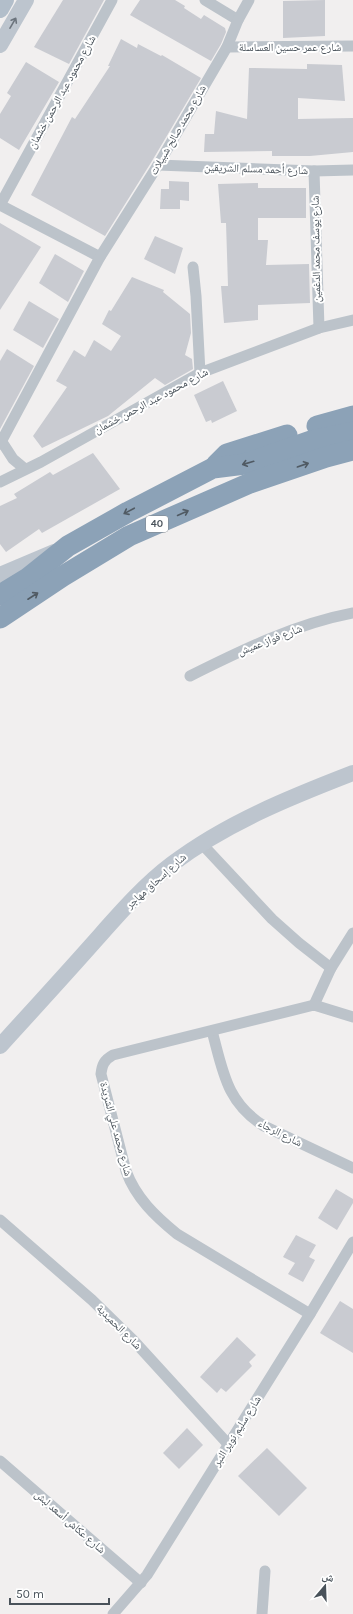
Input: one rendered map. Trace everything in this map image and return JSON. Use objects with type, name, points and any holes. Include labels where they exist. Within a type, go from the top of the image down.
[{"type":"highway","points":[[213,468],[227,454],[305,429],[353,416]]},
{"type":"highway","name":"40","points":[[0,595],[28,578],[68,546],[128,512],[213,468],[245,464],[311,441],[353,432]]},
{"type":"highway","name":"40","points":[[0,618],[63,576],[129,536],[250,483],[326,457],[353,450]]},
{"type":"main road","points":[[0,9],[5,0]]},
{"type":"street","points":[[0,45],[26,0]]},
{"type":"street","name":"شارع محمود عبد الرحمن خشمان","points":[[0,205],[112,0]]},
{"type":"street","points":[[205,0],[238,20]]},
{"type":"street","name":"شارع محمد صالح شبيلات","points":[[25,469],[13,459],[1,443],[100,257],[158,165],[227,47],[238,20],[249,0]]},
{"type":"street","name":"شارع عمر حسين العساسلة","points":[[227,47],[353,46]]},
{"type":"street","name":"شارع أحمد مسلم الشريقين","points":[[158,165],[314,171],[353,170]]},
{"type":"street","name":"شارع يوسف محمد الدغمين","points":[[314,171],[319,328]]},
{"type":"street","points":[[0,205],[100,257]]},
{"type":"street","points":[[193,267],[200,373]]},
{"type":"street","name":"شارع محمود عبد الرحمن خشمان","points":[[0,482],[200,373],[319,328],[353,320]]},
{"type":"street","points":[[0,575],[68,546]]},
{"type":"street","name":"شارع فواز عميش","points":[[190,676],[246,648],[303,627],[353,613]]},
{"type":"street","name":"شارع إسحاق مهاجر","points":[[0,1046],[129,903],[171,864],[201,843],[252,816],[353,772]]},
{"type":"street","points":[[201,843],[272,919],[299,943],[331,968]]},
{"type":"street","points":[[353,934],[331,968],[314,1005],[353,1017]]},
{"type":"street","name":"شارع محمد علي الشريدة","points":[[310,1314],[177,1234],[160,1220],[144,1203],[131,1184],[126,1171],[101,1074],[103,1062],[113,1055],[314,1005]]},
{"type":"street","name":"شارع الرجاء","points":[[212,1031],[230,1091],[240,1106],[252,1118],[264,1126],[353,1168]]},
{"type":"street","name":"شارع الحميدية","points":[[0,1220],[92,1300],[134,1341],[228,1444]]},
{"type":"street","name":"شارع سليم نوير النبر","points":[[112,1614],[141,1583],[310,1314],[353,1242]]},
{"type":"street","name":"شارع عكاش أسعد لبش","points":[[0,1461],[141,1583]]},
{"type":"street","points":[[262,1614],[264,1571]]},
{"type":"building","points":[[63,0],[104,0],[69,64],[34,47]]},
{"type":"building","points":[[140,0],[175,0],[201,19],[204,15],[225,28],[226,32],[221,44],[211,61],[130,15]]},
{"type":"building","points":[[325,0],[325,36],[283,38],[283,1]]},
{"type":"building","points":[[121,39],[137,48],[138,44],[161,56],[162,55],[201,78],[152,161],[105,236],[31,195],[72,117],[75,119],[110,66],[108,66]]},
{"type":"building","points":[[26,62],[59,82],[19,150],[0,138],[0,114],[11,96],[7,93]]},
{"type":"building","points":[[307,64],[342,65],[345,101],[298,98],[298,119],[353,118],[353,152],[310,156],[272,156],[272,151],[204,152],[205,134],[214,134],[216,111],[247,119],[249,68],[307,69]]},
{"type":"building","points":[[169,181],[189,182],[189,201],[180,200],[180,209],[160,209],[161,189],[169,189]]},
{"type":"building","points":[[258,183],[258,188],[306,188],[306,218],[258,218],[258,240],[268,240],[266,265],[309,264],[310,303],[258,305],[258,320],[224,323],[221,286],[228,286],[226,223],[221,223],[218,184]]},
{"type":"building","points":[[0,223],[41,247],[0,310]]},
{"type":"building","points":[[155,236],[183,248],[175,274],[144,259]]},
{"type":"building","points":[[55,254],[84,271],[68,302],[39,283]]},
{"type":"building","points":[[132,277],[164,290],[163,292],[190,314],[191,333],[185,355],[192,359],[193,369],[165,385],[155,378],[108,416],[42,448],[33,436],[67,387],[56,381],[74,350],[85,357],[94,340],[111,351],[121,336],[102,324],[109,310],[111,311]]},
{"type":"building","points":[[29,301],[59,319],[43,348],[13,330]]},
{"type":"building","points":[[7,349],[34,366],[0,429],[0,361]]},
{"type":"building","points":[[223,381],[237,411],[212,423],[211,420],[206,422],[194,395]]},
{"type":"building","points":[[93,453],[120,489],[42,533],[39,529],[6,552],[0,544],[0,506],[17,498],[14,494],[50,472],[53,475]]},
{"type":"building","points":[[336,1189],[353,1199],[353,1203],[337,1230],[318,1218]]},
{"type":"building","points":[[296,1235],[316,1245],[309,1257],[315,1260],[303,1282],[288,1274],[295,1263],[283,1257]]},
{"type":"building","points":[[340,1301],[353,1309],[353,1353],[320,1333]]},
{"type":"building","points":[[237,1337],[256,1355],[249,1362],[252,1366],[226,1392],[221,1388],[217,1393],[200,1377]]},
{"type":"building","points":[[187,1428],[203,1445],[179,1469],[163,1453]]},
{"type":"building","points":[[267,1448],[307,1488],[279,1516],[238,1476]]}]
